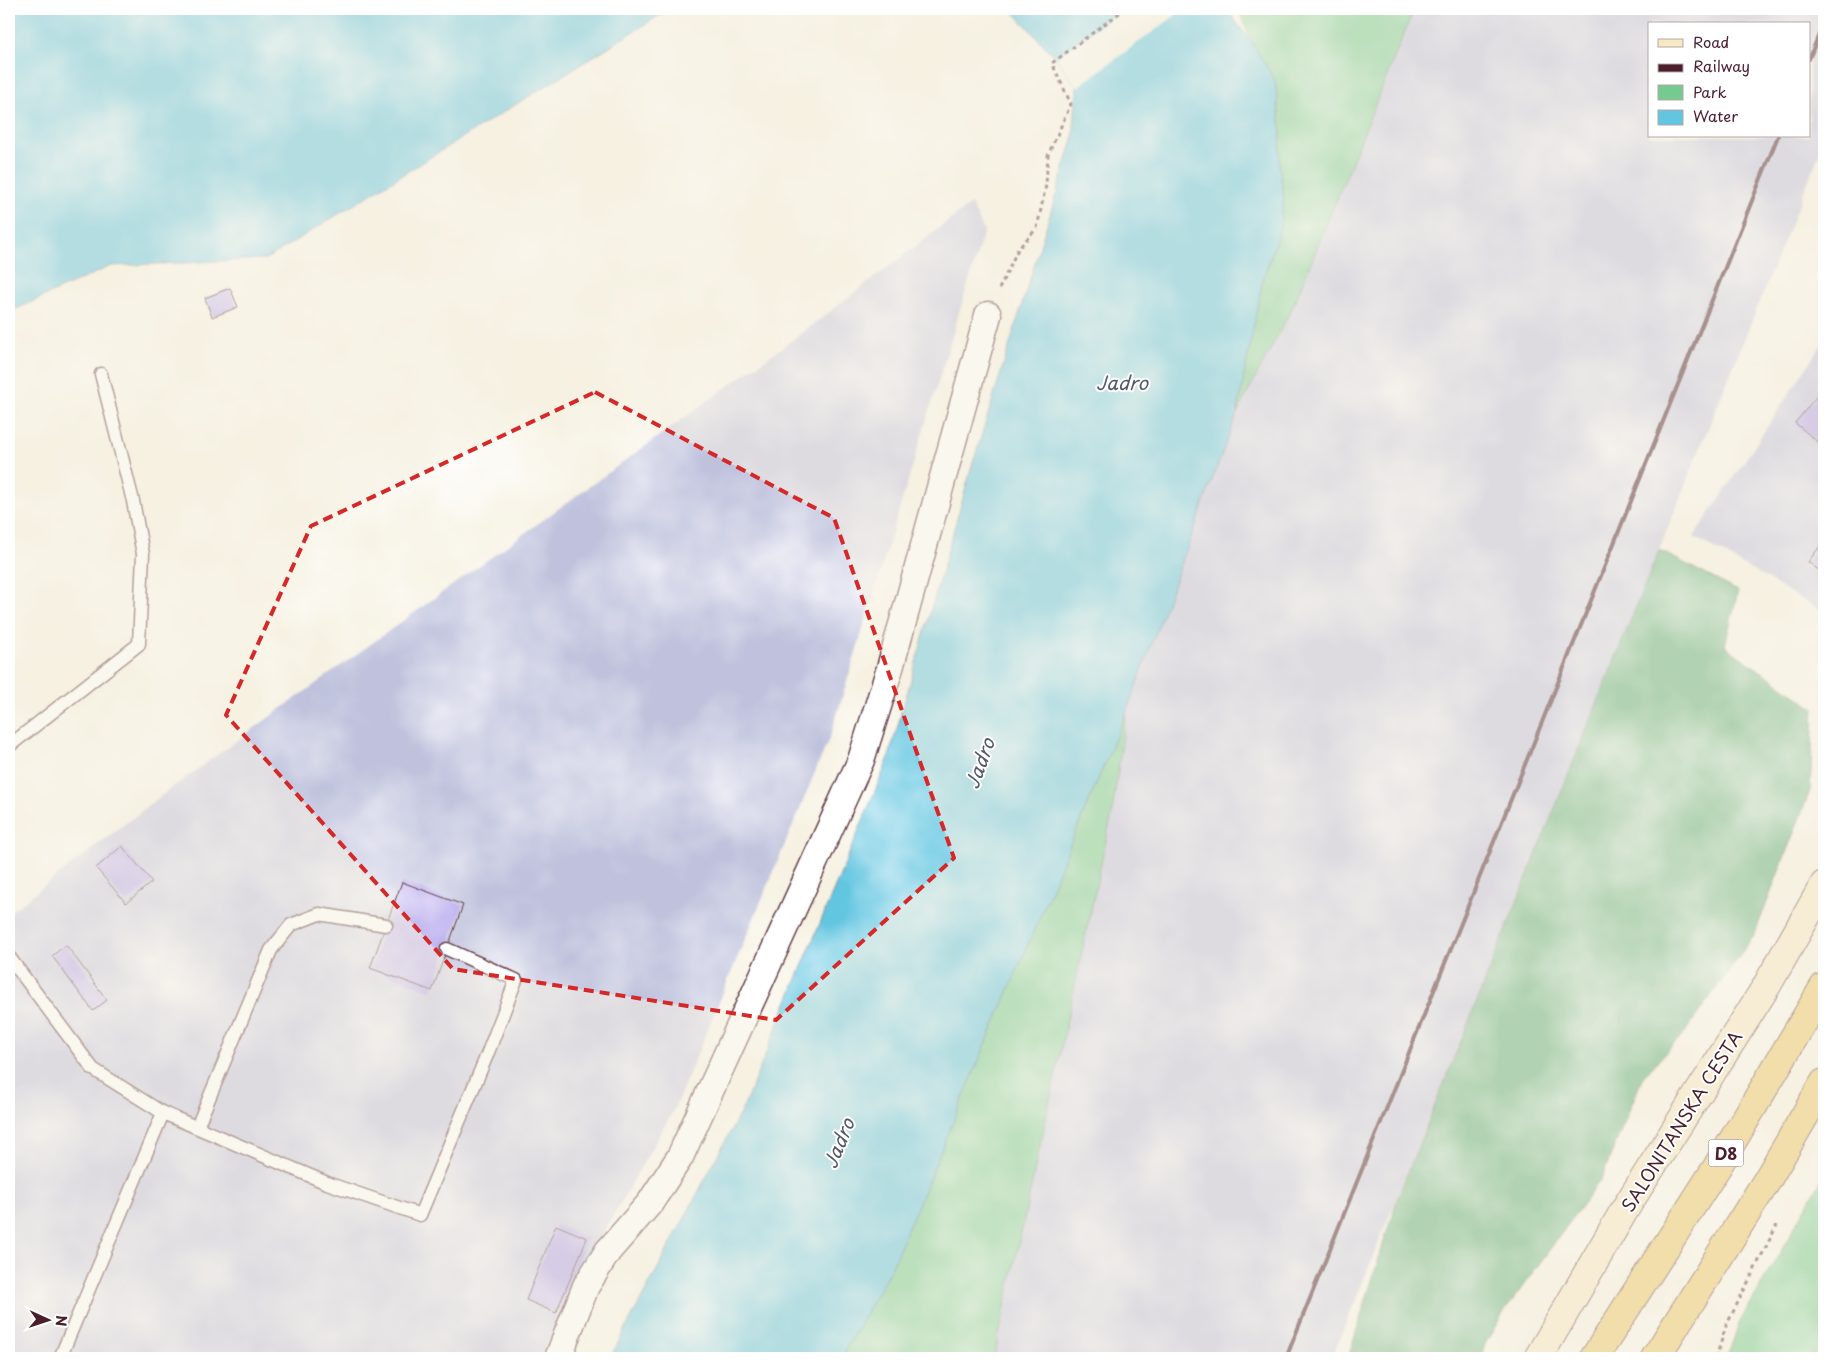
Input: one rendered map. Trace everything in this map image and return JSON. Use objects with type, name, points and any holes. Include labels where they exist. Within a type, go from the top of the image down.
[{"type":"highway","name":"D8","points":[[1594,1358],[1717,1167],[1824,987]]},
{"type":"highway","points":[[1655,1358],[1766,1182],[1824,1083]]},
{"type":"main road","name":"SALONITANSKA CESTA","points":[[1538,1358],[1628,1204],[1766,987],[1824,885]]},
{"type":"street","points":[[558,1358],[586,1286],[608,1251],[650,1203],[680,1157],[730,1042],[862,760],[890,668],[988,315]]},
{"type":"lane","points":[[9,746],[139,644],[143,554],[133,501],[101,374]]},
{"type":"lane","points":[[197,1127],[270,950],[291,925],[319,914],[386,925]]},
{"type":"lane","points":[[9,957],[94,1069],[163,1113],[327,1183],[420,1215],[487,1055],[516,980],[446,950]]},
{"type":"lane","points":[[60,1358],[163,1113]]},
{"type":"path","points":[[988,315],[1018,249],[1037,228],[1046,185],[1048,155],[1071,104],[1052,63],[1125,9]]},
{"type":"path","points":[[1716,1358],[1726,1326],[1781,1217]]},
{"type":"highlighted area","points":[[595,392],[834,518],[954,858],[776,1020],[453,969],[226,715],[311,526]]},
{"type":"shaded area","points":[[1414,9],[1824,9],[1824,142],[1332,1358],[994,1358],[1112,813],[1126,713],[1237,413],[1294,304]]},
{"type":"shaded area","points":[[971,204],[984,231],[831,734],[675,1107],[605,1230],[540,1358],[9,1358],[9,913],[170,789],[802,333]]},
{"type":"shaded area","points":[[1824,341],[1824,612],[1694,537]]},
{"type":"green space","points":[[1238,9],[1414,9],[1294,304],[1237,413],[1262,283],[1279,231],[1284,198],[1279,166],[1281,130],[1275,81],[1251,41]]},
{"type":"green space","points":[[1659,550],[1738,591],[1725,646],[1814,708],[1810,791],[1754,936],[1685,1032],[1643,1077],[1601,1179],[1502,1315],[1485,1344],[1481,1358],[1348,1358],[1397,1199]]},
{"type":"green space","points":[[1126,713],[1112,813],[994,1358],[841,1358],[892,1266]]},
{"type":"green space","points":[[1824,1176],[1824,1358],[1727,1358],[1740,1322]]},
{"type":"water","points":[[9,9],[670,9],[266,259],[111,266],[9,312]]},
{"type":"water","name":"Jadro","points":[[1013,9],[1226,9],[1251,41],[1275,81],[1281,130],[1279,166],[1284,198],[1279,231],[1262,283],[1237,413],[1126,713],[892,1266],[841,1358],[610,1358],[744,1106],[888,760],[972,466],[1073,140],[1077,87],[1056,58],[1014,13]]},
{"type":"pier","points":[[1123,9],[1184,9],[1077,87],[1056,58]]},
{"type":"building","points":[[230,288],[238,307],[212,317],[205,298]]},
{"type":"building","points":[[1820,392],[1824,396],[1824,447],[1795,423]]},
{"type":"building","points":[[1824,541],[1824,574],[1808,562]]},
{"type":"building","points":[[122,846],[152,882],[126,903],[96,868]]},
{"type":"building","points":[[402,882],[463,905],[432,991],[370,968]]},
{"type":"building","points":[[66,945],[107,1000],[93,1011],[52,956]]},
{"type":"building","points":[[556,1225],[587,1238],[556,1313],[526,1300]]},
{"type":"railway","points":[[1810,57],[1824,22]]},
{"type":"railway","points":[[1286,1358],[1777,138]]}]
